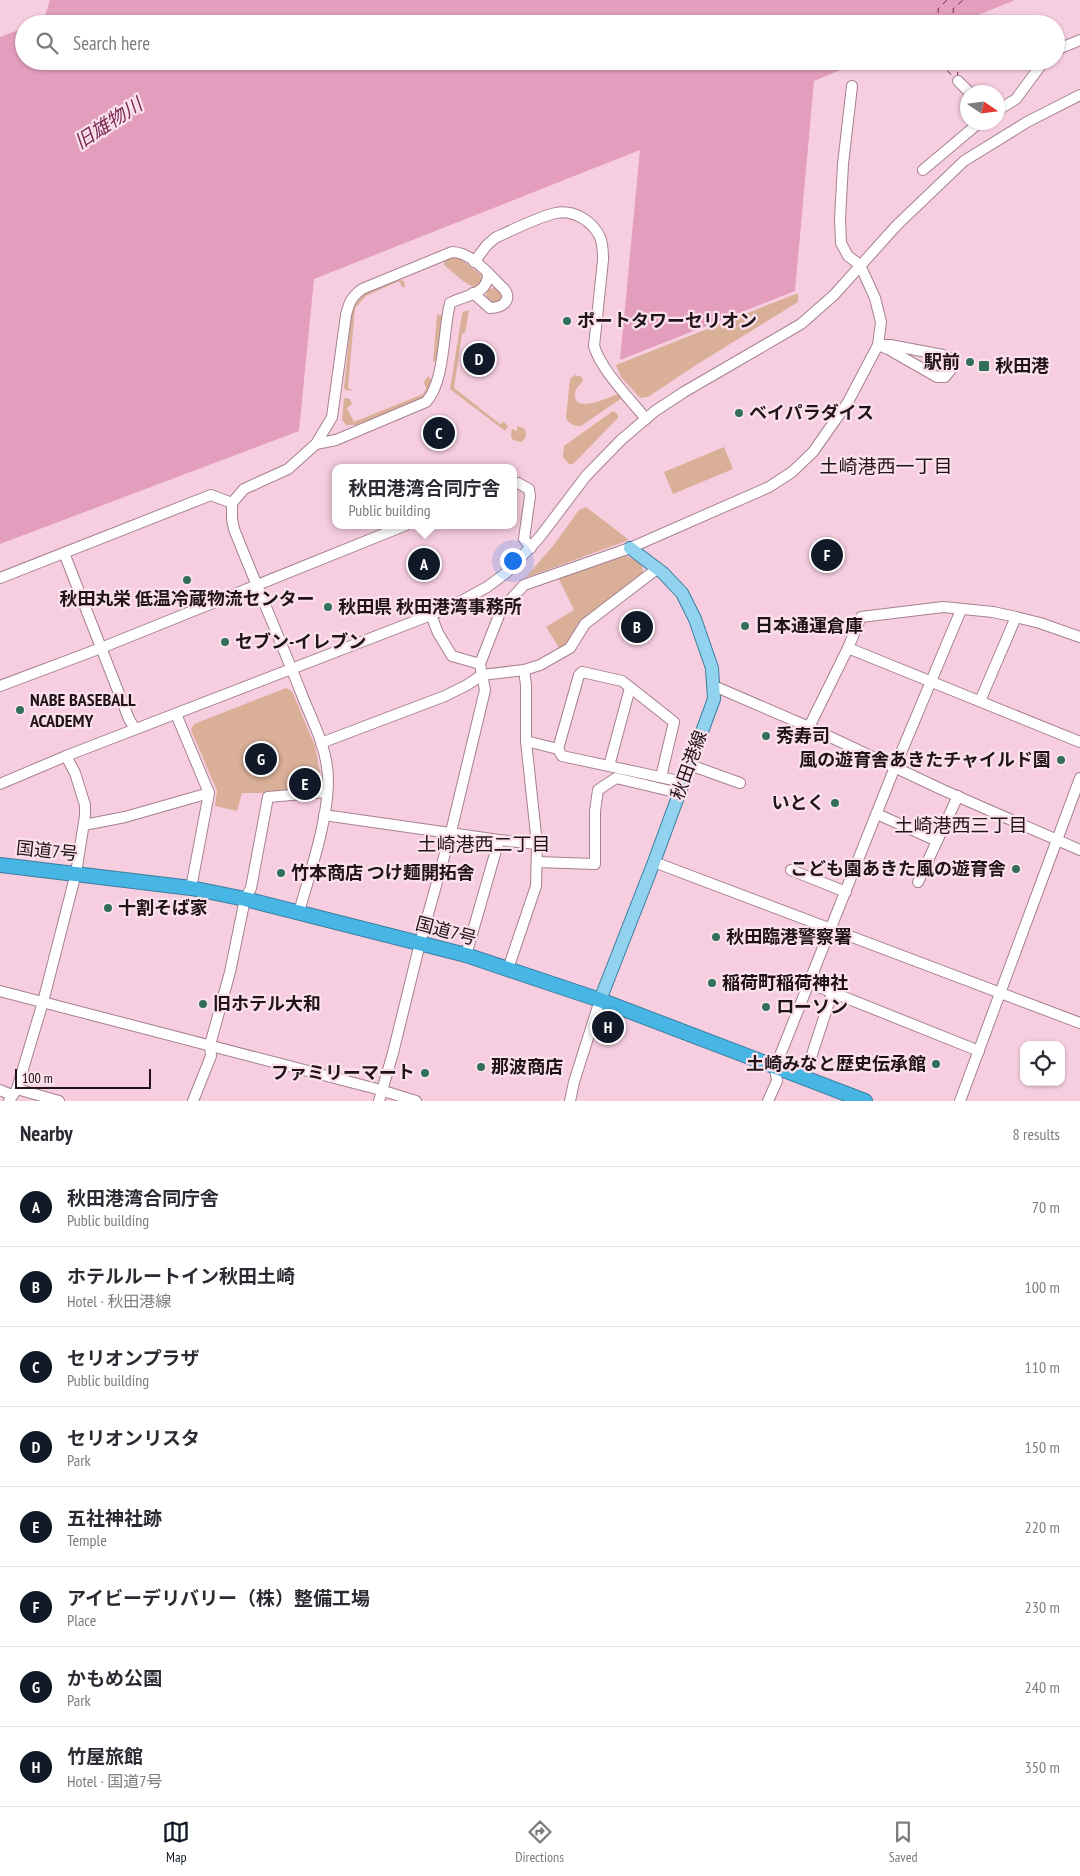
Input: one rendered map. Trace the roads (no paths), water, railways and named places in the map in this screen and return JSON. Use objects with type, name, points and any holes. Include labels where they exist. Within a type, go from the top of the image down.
[{"type":"highway","name":"国道7号","points":[[0,865],[191,888],[299,912],[466,955],[600,1000],[804,1079],[846,1098],[864,1101]]},
{"type":"main road","name":"秋田港線","points":[[600,1000],[654,862],[714,699],[712,668],[695,619],[682,593],[658,568],[630,548]]},
{"type":"street","points":[[1065,46],[1080,40]]},
{"type":"street","points":[[1005,106],[1016,99],[1037,70]]},
{"type":"street","points":[[958,81],[962,85]]},
{"type":"street","points":[[379,1101],[451,832],[485,690],[480,664],[501,610],[524,585],[630,548],[769,488],[792,472],[813,452],[848,402],[878,345],[881,322],[875,298],[860,265],[848,256],[841,243],[840,219],[843,164],[852,86]]},
{"type":"street","points":[[0,784],[66,756],[431,615],[487,587],[506,573],[530,548],[586,476],[621,440],[646,419],[684,392],[801,324],[834,295],[897,225],[964,161],[1027,122],[1080,95]]},
{"type":"street","points":[[923,170],[970,130]]},
{"type":"street","points":[[474,262],[487,244],[495,238],[557,212],[578,216],[587,221],[600,238],[603,260],[594,346],[597,355],[606,369],[646,419]]},
{"type":"street","points":[[299,912],[324,815],[327,792],[327,767],[321,743],[292,669],[234,530],[232,503],[244,489],[288,469],[316,444],[332,417],[346,315],[349,302],[354,295],[362,289],[452,252],[465,255],[474,262],[508,294],[508,299],[504,305],[490,308],[473,293]]},
{"type":"street","points":[[316,444],[336,440],[426,402],[432,396],[438,382],[450,303],[481,290],[486,286],[488,274]]},
{"type":"street","points":[[878,345],[890,345],[943,355],[951,359],[952,368],[945,377],[937,377],[878,345]]},
{"type":"street","points":[[517,484],[528,489],[530,496],[524,539],[530,548]]},
{"type":"street","points":[[0,578],[211,495],[232,503]]},
{"type":"street","points":[[0,686],[101,648],[396,529]]},
{"type":"street","points":[[64,553],[135,729]]},
{"type":"street","points":[[321,743],[445,696],[467,686],[482,675],[524,670],[540,665],[570,648],[585,624],[658,568]]},
{"type":"street","points":[[809,727],[861,617],[943,608],[993,612],[1040,623],[1080,637]]},
{"type":"street","points":[[768,1101],[777,1081],[775,1068],[895,767],[961,610]]},
{"type":"street","points":[[431,615],[438,633],[452,656],[480,664]]},
{"type":"street","points":[[980,701],[1016,617]]},
{"type":"street","points":[[848,648],[1080,742]]},
{"type":"street","points":[[508,968],[536,886],[537,844],[526,741],[526,686],[524,670]]},
{"type":"street","points":[[661,777],[674,722],[622,681],[582,672],[579,675],[558,749],[562,756],[661,777],[681,788]]},
{"type":"street","points":[[714,686],[1080,850]]},
{"type":"street","points":[[609,766],[630,688]]},
{"type":"street","points":[[176,714],[209,793],[191,888]]},
{"type":"street","points":[[526,741],[558,749]]},
{"type":"street","points":[[13,1095],[43,1002],[76,873],[84,825],[85,805],[75,773],[66,756]]},
{"type":"street","points":[[690,764],[740,783]]},
{"type":"street","points":[[537,862],[595,864],[598,790],[616,778],[681,788]]},
{"type":"street","points":[[960,1101],[1080,778]]},
{"type":"street","points":[[193,1101],[211,1056],[210,1045],[230,972],[245,899],[251,888],[268,797],[327,792]]},
{"type":"street","points":[[84,825],[125,817],[209,793]]},
{"type":"street","points":[[918,882],[958,796]]},
{"type":"street","points":[[877,814],[937,841]]},
{"type":"street","points":[[324,815],[537,844]]},
{"type":"street","points":[[466,955],[499,840]]},
{"type":"street","points":[[654,862],[1080,1023]]},
{"type":"street","points":[[791,870],[846,892]]},
{"type":"street","points":[[809,984],[979,1051]]},
{"type":"street","points":[[0,991],[382,1090],[416,1101]]},
{"type":"street","points":[[804,1079],[832,993]]},
{"type":"street","points":[[570,1101],[574,1082],[600,1000]]},
{"type":"street","points":[[0,1090],[13,1095],[59,1101]]},
{"type":"water","points":[[50,0],[1015,0],[978,15],[46,15]]},
{"type":"water","name":"旧雄物川","points":[[15,31],[15,70],[840,70],[814,81],[795,291],[620,360],[640,150],[314,279],[299,431],[0,544],[0,37]]},
{"type":"place","name":"ポートタワーセリオン","points":[[567,321]]},
{"type":"place","name":"セリオンリスタ","points":[[479,359]]},
{"type":"place","name":"駅前","points":[[970,362]]},
{"type":"place","name":"秋田港","points":[[984,366]]},
{"type":"place","name":"ベイパラダイス","points":[[739,413]]},
{"type":"place","name":"セリオンプラザ","points":[[439,433]]},
{"type":"place","name":"アイビーデリバリー（株）整備工場","points":[[827,555]]},
{"type":"place","name":"秋田港湾合同庁舎","points":[[424,564]]},
{"type":"place","name":"秋田丸栄 低温冷蔵物流センター","points":[[187,580]]},
{"type":"place","name":"秋田県 秋田港湾事務所","points":[[328,607]]},
{"type":"place","name":"日本通運倉庫","points":[[745,626]]},
{"type":"place","name":"ホテルルートイン秋田土崎","points":[[637,627]]},
{"type":"place","name":"セブン-イレブン","points":[[225,642]]},
{"type":"place","name":"NABE BASEBALL ACADEMY","points":[[20,710]]},
{"type":"place","name":"秀寿司","points":[[766,736]]},
{"type":"place","name":"かもめ公園","points":[[261,759]]},
{"type":"place","name":"風の遊育舎あきたチャイルド園","points":[[1061,760]]},
{"type":"place","name":"五社神社跡","points":[[305,784]]},
{"type":"place","name":"いとく","points":[[835,803]]},
{"type":"place","name":"こども園あきた風の遊育舎","points":[[1016,869]]},
{"type":"place","name":"竹本商店 つけ麺開拓舎","points":[[281,873]]},
{"type":"place","name":"十割そば家","points":[[108,908]]},
{"type":"place","name":"秋田臨港警察署","points":[[716,937]]},
{"type":"place","name":"稲荷町稲荷神社","points":[[712,983]]},
{"type":"place","name":"旧ホテル大和","points":[[203,1004]]},
{"type":"place","name":"ローソン","points":[[766,1007]]},
{"type":"place","name":"竹屋旅館","points":[[608,1027]]},
{"type":"place","name":"土崎みなと歴史伝承館","points":[[936,1064]]},
{"type":"place","name":"那波商店","points":[[481,1067]]},
{"type":"place","name":"ファミリーマート","points":[[425,1073]]},
{"type":"district","name":"土崎港西一丁目","points":[[886,466]]},
{"type":"district","name":"土崎港西三丁目","points":[[961,825]]},
{"type":"district","name":"土崎港西二丁目","points":[[484,844]]}]
